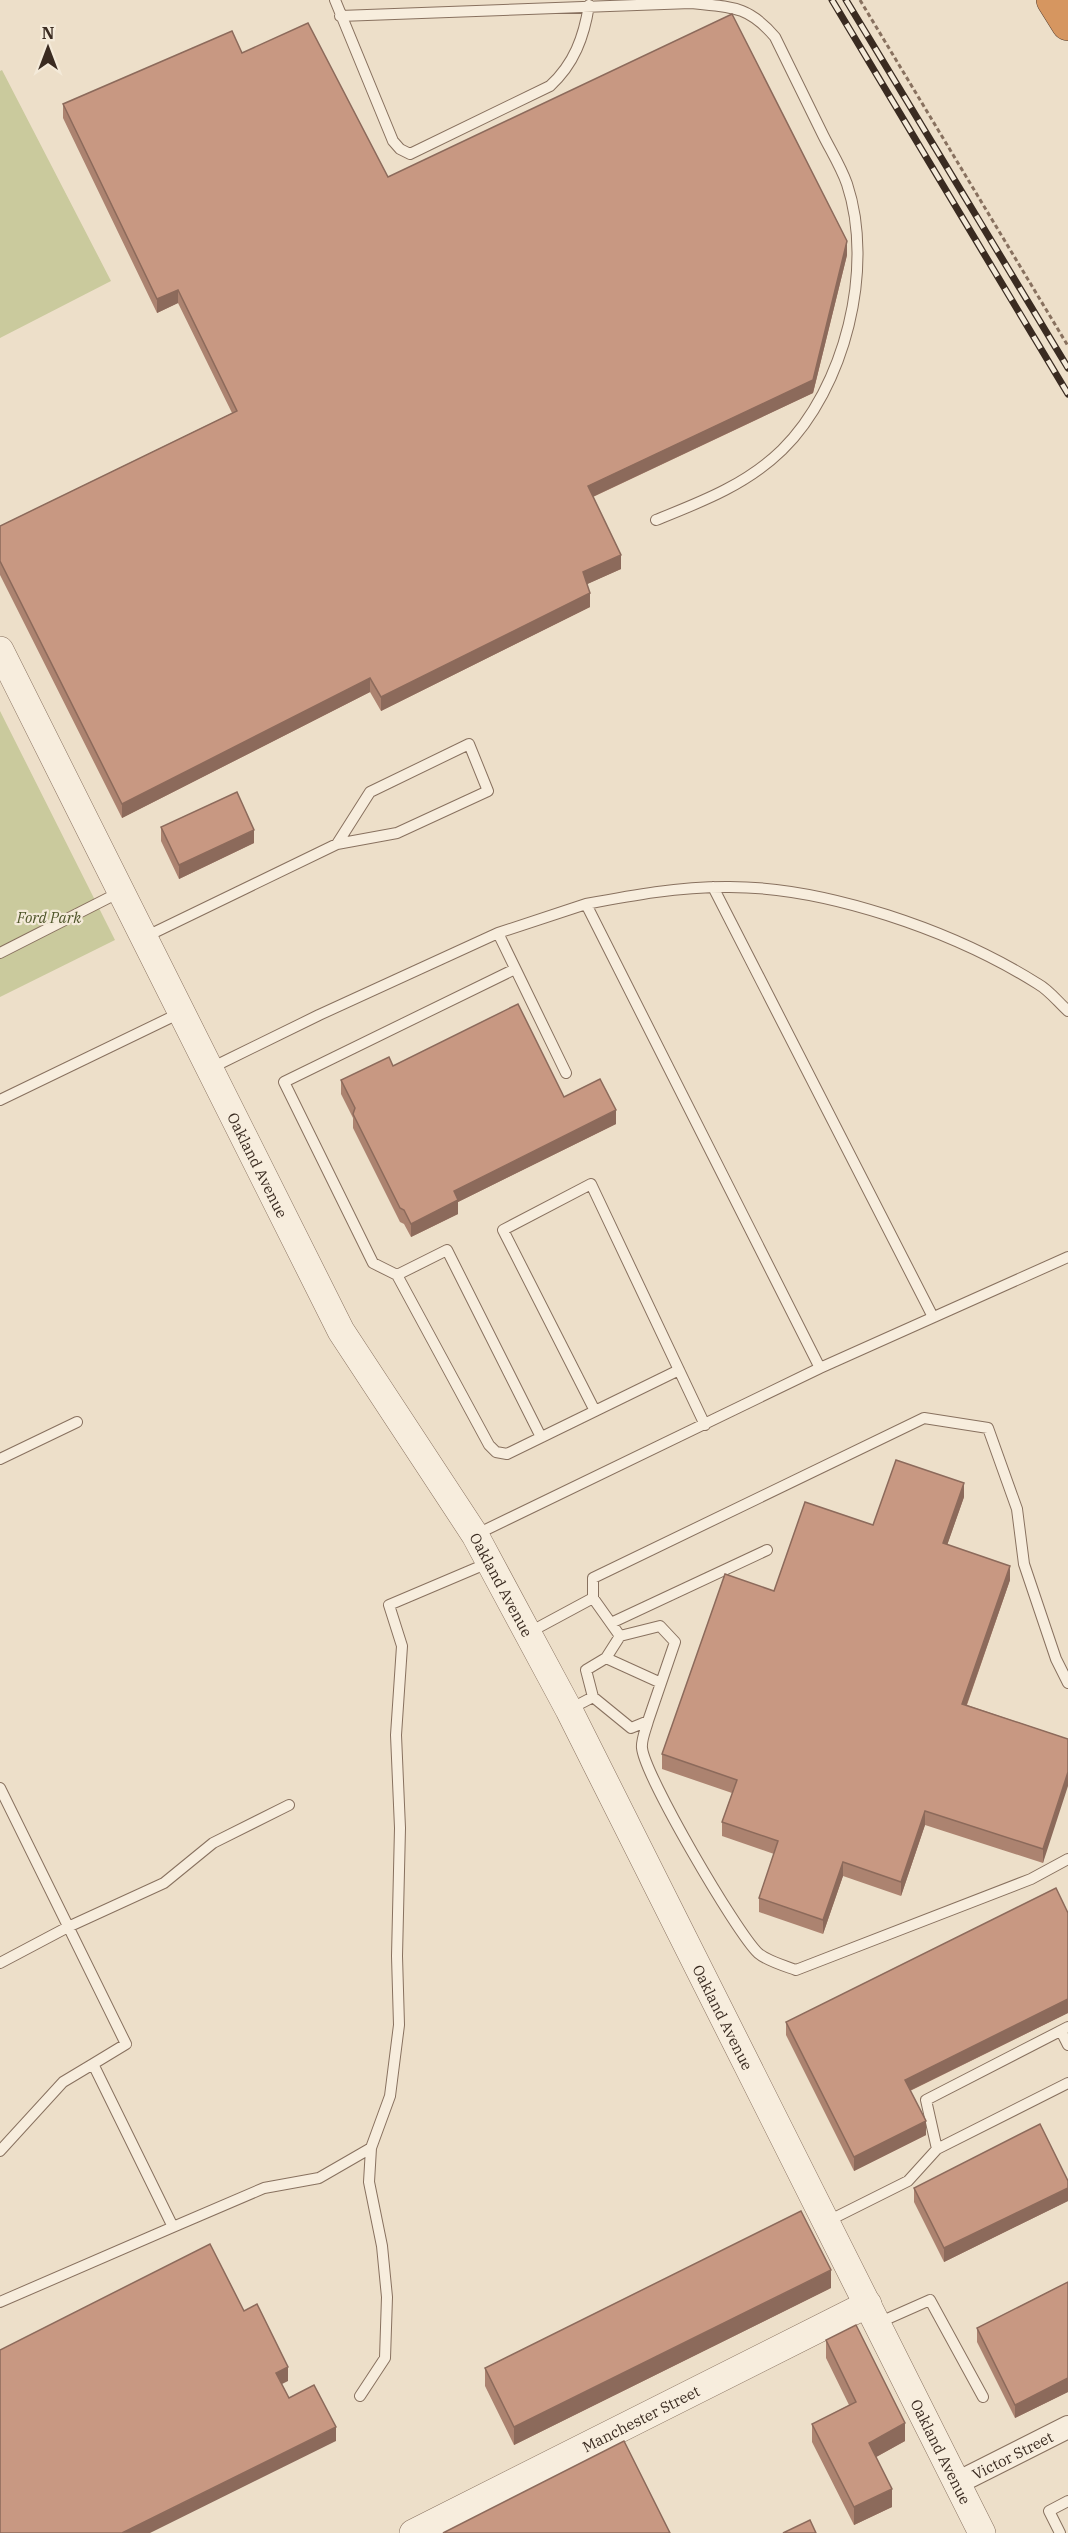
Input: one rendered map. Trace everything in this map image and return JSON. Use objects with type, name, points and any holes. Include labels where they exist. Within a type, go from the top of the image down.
[{"type":"highway","points":[[1053,0],[1068,24]]},
{"type":"street","name":"Oakland Avenue","points":[[0,650],[123,891],[341,1331],[475,1535],[528,1633],[581,1703],[825,2223],[873,2313],[982,2533]]},
{"type":"street","name":"Manchester Street","points":[[413,2533],[873,2313]]},
{"type":"street","name":"Victor Street","points":[[957,2483],[1068,2427]]},
{"type":"lane","points":[[335,0],[393,141],[410,154],[550,86],[564,73],[585,33],[589,5]]},
{"type":"lane","points":[[340,15],[691,3],[741,9],[764,24],[775,37],[847,183],[855,216],[858,275],[853,306],[835,364],[821,395],[806,419],[782,449],[751,474],[720,494],[656,520]]},
{"type":"lane","points":[[145,937],[336,844],[398,833],[488,791],[469,744],[370,792],[336,844]]},
{"type":"lane","points":[[713,887],[933,1317]]},
{"type":"lane","points":[[211,1068],[319,1015],[498,933],[586,904],[659,890],[713,887],[809,894],[897,919],[971,948],[1040,985],[1068,1011]]},
{"type":"lane","points":[[0,953],[123,891]]},
{"type":"lane","points":[[586,904],[820,1368]]},
{"type":"lane","points":[[498,933],[566,1073]]},
{"type":"lane","points":[[515,969],[284,1082],[374,1263],[397,1275],[489,1445],[496,1452],[507,1454],[679,1370]]},
{"type":"lane","points":[[0,1100],[183,1012]]},
{"type":"lane","points":[[595,1412],[503,1230],[591,1184],[705,1425]]},
{"type":"lane","points":[[397,1275],[447,1250],[541,1437]]},
{"type":"lane","points":[[475,1535],[820,1368],[1068,1257]]},
{"type":"lane","points":[[620,1636],[593,1598],[594,1578],[924,1418],[988,1428],[1017,1509],[1024,1564],[1056,1659],[1068,1683]]},
{"type":"lane","points":[[0,1459],[77,1422]]},
{"type":"lane","points":[[611,1623],[767,1550]]},
{"type":"lane","points":[[360,2396],[386,2358],[387,2297],[382,2246],[369,2182],[371,2148],[390,2096],[399,2025],[397,1956],[400,1828],[396,1735],[402,1646],[389,1605],[491,1562]]},
{"type":"lane","points":[[528,1633],[593,1598]]},
{"type":"lane","points":[[648,1721],[631,1728],[581,1703],[586,1670],[606,1658],[620,1636],[660,1626],[675,1642],[648,1721],[642,1747],[650,1772],[690,1846],[759,1954],[796,1970],[1032,1879],[1068,1859]]},
{"type":"lane","points":[[606,1658],[661,1683]]},
{"type":"lane","points":[[0,1788],[126,2044],[63,2082],[0,2151]]},
{"type":"lane","points":[[0,1963],[68,1927],[164,1882],[213,1843],[289,1805]]},
{"type":"lane","points":[[937,2149],[926,2100],[1065,2029],[1068,2045]]},
{"type":"lane","points":[[93,2064],[173,2227]]},
{"type":"lane","points":[[825,2223],[908,2181],[937,2149],[1068,2083]]},
{"type":"lane","points":[[0,2302],[264,2188],[319,2178],[371,2148]]},
{"type":"lane","points":[[873,2313],[930,2300],[983,2397]]},
{"type":"lane","points":[[1060,2533],[1049,2511],[1068,2501]]},
{"type":"path","points":[[861,0],[1068,346]]},
{"type":"green space","points":[[2,70],[111,281],[0,338],[0,71]]},
{"type":"green space","name":"Ford Park","points":[[0,711],[115,940],[0,997]]},
{"type":"building","points":[[732,14],[847,241],[813,380],[588,486],[621,555],[583,572],[590,593],[381,697],[370,678],[122,804],[0,561],[0,526],[237,411],[178,290],[157,299],[63,104],[232,31],[242,53],[308,23],[388,177]]},
{"type":"building","points":[[237,792],[254,830],[179,865],[161,827]]},
{"type":"building","points":[[518,1004],[564,1097],[600,1079],[616,1110],[454,1191],[458,1200],[411,1224],[404,1210],[400,1208],[353,1114],[355,1108],[341,1080],[389,1057],[393,1066]]},
{"type":"building","points":[[896,1460],[964,1483],[943,1543],[1010,1566],[962,1704],[1068,1739],[1068,1772],[1043,1849],[925,1811],[901,1882],[843,1862],[823,1920],[759,1898],[778,1841],[722,1822],[737,1780],[662,1754],[725,1574],[774,1591],[805,1502],[873,1525]]},
{"type":"building","points":[[1056,1888],[1068,1913],[1068,1999],[905,2080],[926,2121],[854,2157],[786,2022]]},
{"type":"building","points":[[1040,2124],[1068,2181],[1068,2188],[944,2248],[914,2188]]},
{"type":"building","points":[[801,2211],[831,2270],[514,2427],[485,2368]]},
{"type":"building","points":[[210,2244],[244,2311],[257,2304],[288,2367],[276,2373],[289,2398],[314,2385],[336,2427],[122,2533],[0,2533],[0,2350]]},
{"type":"building","points":[[1068,2282],[1068,2378],[1015,2405],[977,2328]]},
{"type":"building","points":[[856,2325],[905,2423],[869,2443],[892,2489],[854,2507],[812,2424],[856,2402],[826,2340]]},
{"type":"building","points":[[624,2441],[670,2533],[443,2533]]},
{"type":"building","points":[[810,2520],[816,2533],[783,2533]]},
{"type":"railway","points":[[832,0],[1068,394]]},
{"type":"railway","points":[[846,0],[1068,368]]}]
